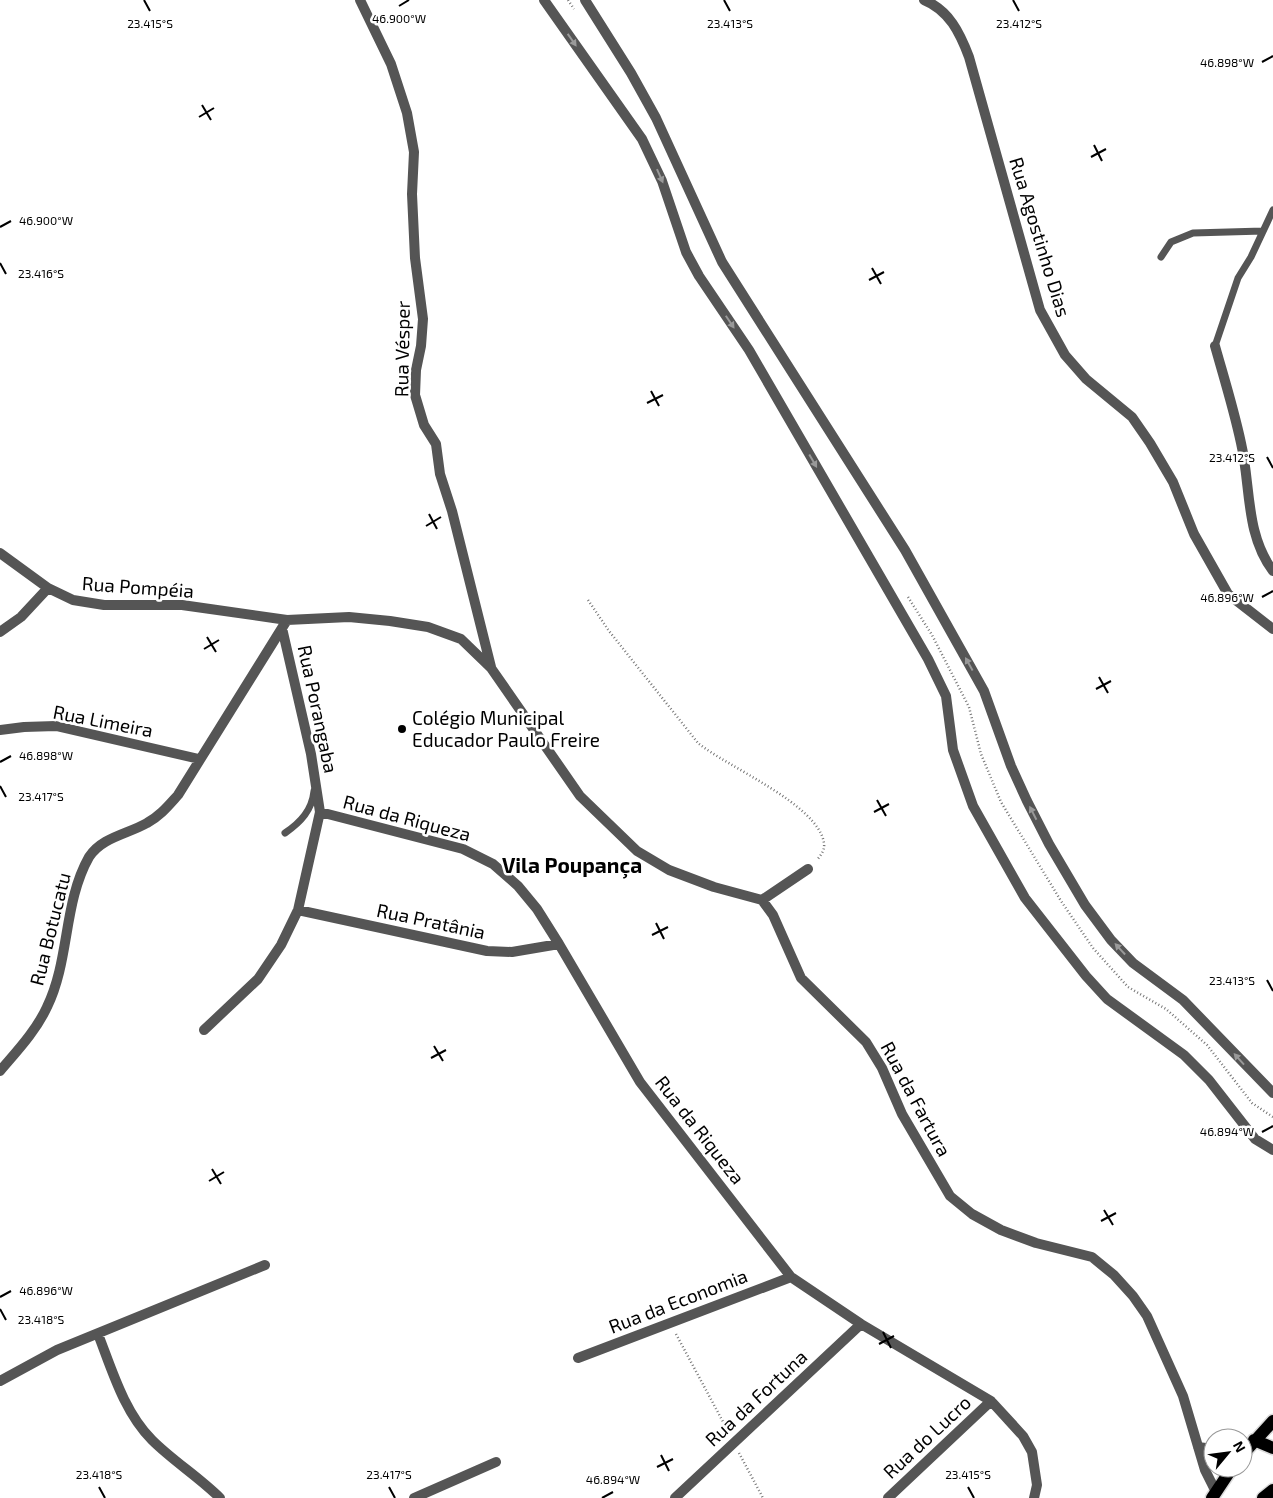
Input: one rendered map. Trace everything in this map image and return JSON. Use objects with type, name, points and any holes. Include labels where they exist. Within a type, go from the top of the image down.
[{"type":"main road","points":[[1253,1438],[1273,1421]]},
{"type":"main road","points":[[1253,1442],[1273,1448]]},
{"type":"main road","points":[[1217,1496],[1227,1478]]},
{"type":"main road","points":[[1263,1498],[1273,1490]]},
{"type":"street","name":"Rua Vésper","points":[[360,0],[391,64],[407,113],[414,152],[412,194],[415,258],[423,319],[422,346],[416,370],[416,395],[424,425],[436,444],[440,474],[452,511],[491,668]]},
{"type":"street","points":[[544,0],[642,139],[662,181],[686,252],[699,276],[749,350],[928,659],[946,696],[953,750],[973,806],[1025,898],[1086,976],[1107,998],[1184,1055],[1209,1080],[1255,1139],[1273,1150]]},
{"type":"street","points":[[585,0],[631,73],[656,118],[722,262],[905,550],[984,691],[1011,766],[1027,801],[1049,844],[1085,905],[1111,940],[1132,963],[1183,1000],[1273,1094]]},
{"type":"street","name":"Rua Agostinho Dias","points":[[930,1],[946,14],[960,32],[969,57],[1040,310],[1052,334],[1065,355],[1086,379],[1132,417],[1150,443],[1172,482],[1194,534],[1228,594],[1273,629]]},
{"type":"street","points":[[1215,346],[1242,443],[1255,537],[1263,559],[1273,571]]},
{"type":"street","name":"Rua Pompéia","points":[[0,554],[48,588],[73,600],[104,605],[182,606],[285,624]]},
{"type":"street","points":[[0,632],[21,617],[48,588]]},
{"type":"street","points":[[285,624],[349,617],[390,620],[428,627],[461,639],[491,668],[580,796],[637,851],[669,870],[762,900],[808,869]]},
{"type":"street","name":"Rua Botucatu","points":[[0,1071],[31,1034],[48,1006],[62,956],[74,897],[90,856],[100,844],[160,816],[178,795],[199,758],[285,624]]},
{"type":"street","name":"Rua Porangaba","points":[[204,1030],[258,978],[281,945],[298,910],[320,812],[285,624]]},
{"type":"street","name":"Rua Limeira","points":[[0,730],[56,726],[199,758]]},
{"type":"street","name":"Rua da Riqueza","points":[[320,812],[463,849],[493,864],[518,886],[559,944],[640,1082],[791,1277],[862,1324],[991,1401],[1023,1436],[1032,1452],[1037,1485],[1034,1498]]},
{"type":"street","name":"Rua da Fartura","points":[[762,900],[773,915],[801,978],[866,1042],[882,1068],[902,1114],[950,1196],[972,1214],[1001,1230],[1036,1243],[1092,1257],[1114,1275],[1133,1296],[1147,1316],[1183,1396],[1204,1470],[1217,1496]]},
{"type":"street","name":"Rua Pratânia","points":[[298,910],[488,951],[512,952],[559,944]]},
{"type":"street","points":[[0,1381],[57,1350],[264,1265]]},
{"type":"street","name":"Rua da Economia","points":[[578,1358],[791,1277]]},
{"type":"street","name":"Rua da Fortuna","points":[[675,1498],[862,1324]]},
{"type":"street","points":[[98,1334],[119,1386],[140,1426],[151,1440],[220,1498]]},
{"type":"street","name":"Rua do Lucro","points":[[888,1498],[991,1401]]},
{"type":"street","points":[[1198,1447],[1203,1448]]},
{"type":"street","points":[[414,1498],[496,1462]]},
{"type":"lane","points":[[1215,346],[1238,278],[1251,257],[1273,210]]},
{"type":"lane","points":[[1161,257],[1171,242],[1192,233],[1263,230]]},
{"type":"lane","points":[[285,833],[304,817],[313,801],[315,778]]},
{"type":"path","points":[[588,600],[609,631],[698,743],[713,756],[785,797],[813,824],[824,843],[823,851],[818,860],[808,869]]},
{"type":"path","points":[[670,1322],[763,1498]]},
{"type":"place","name":"Colégio Municipal Educador Paulo Freire","points":[[402,729]]},
{"type":"district","name":"Vila Poupança","points":[[572,866]]}]
